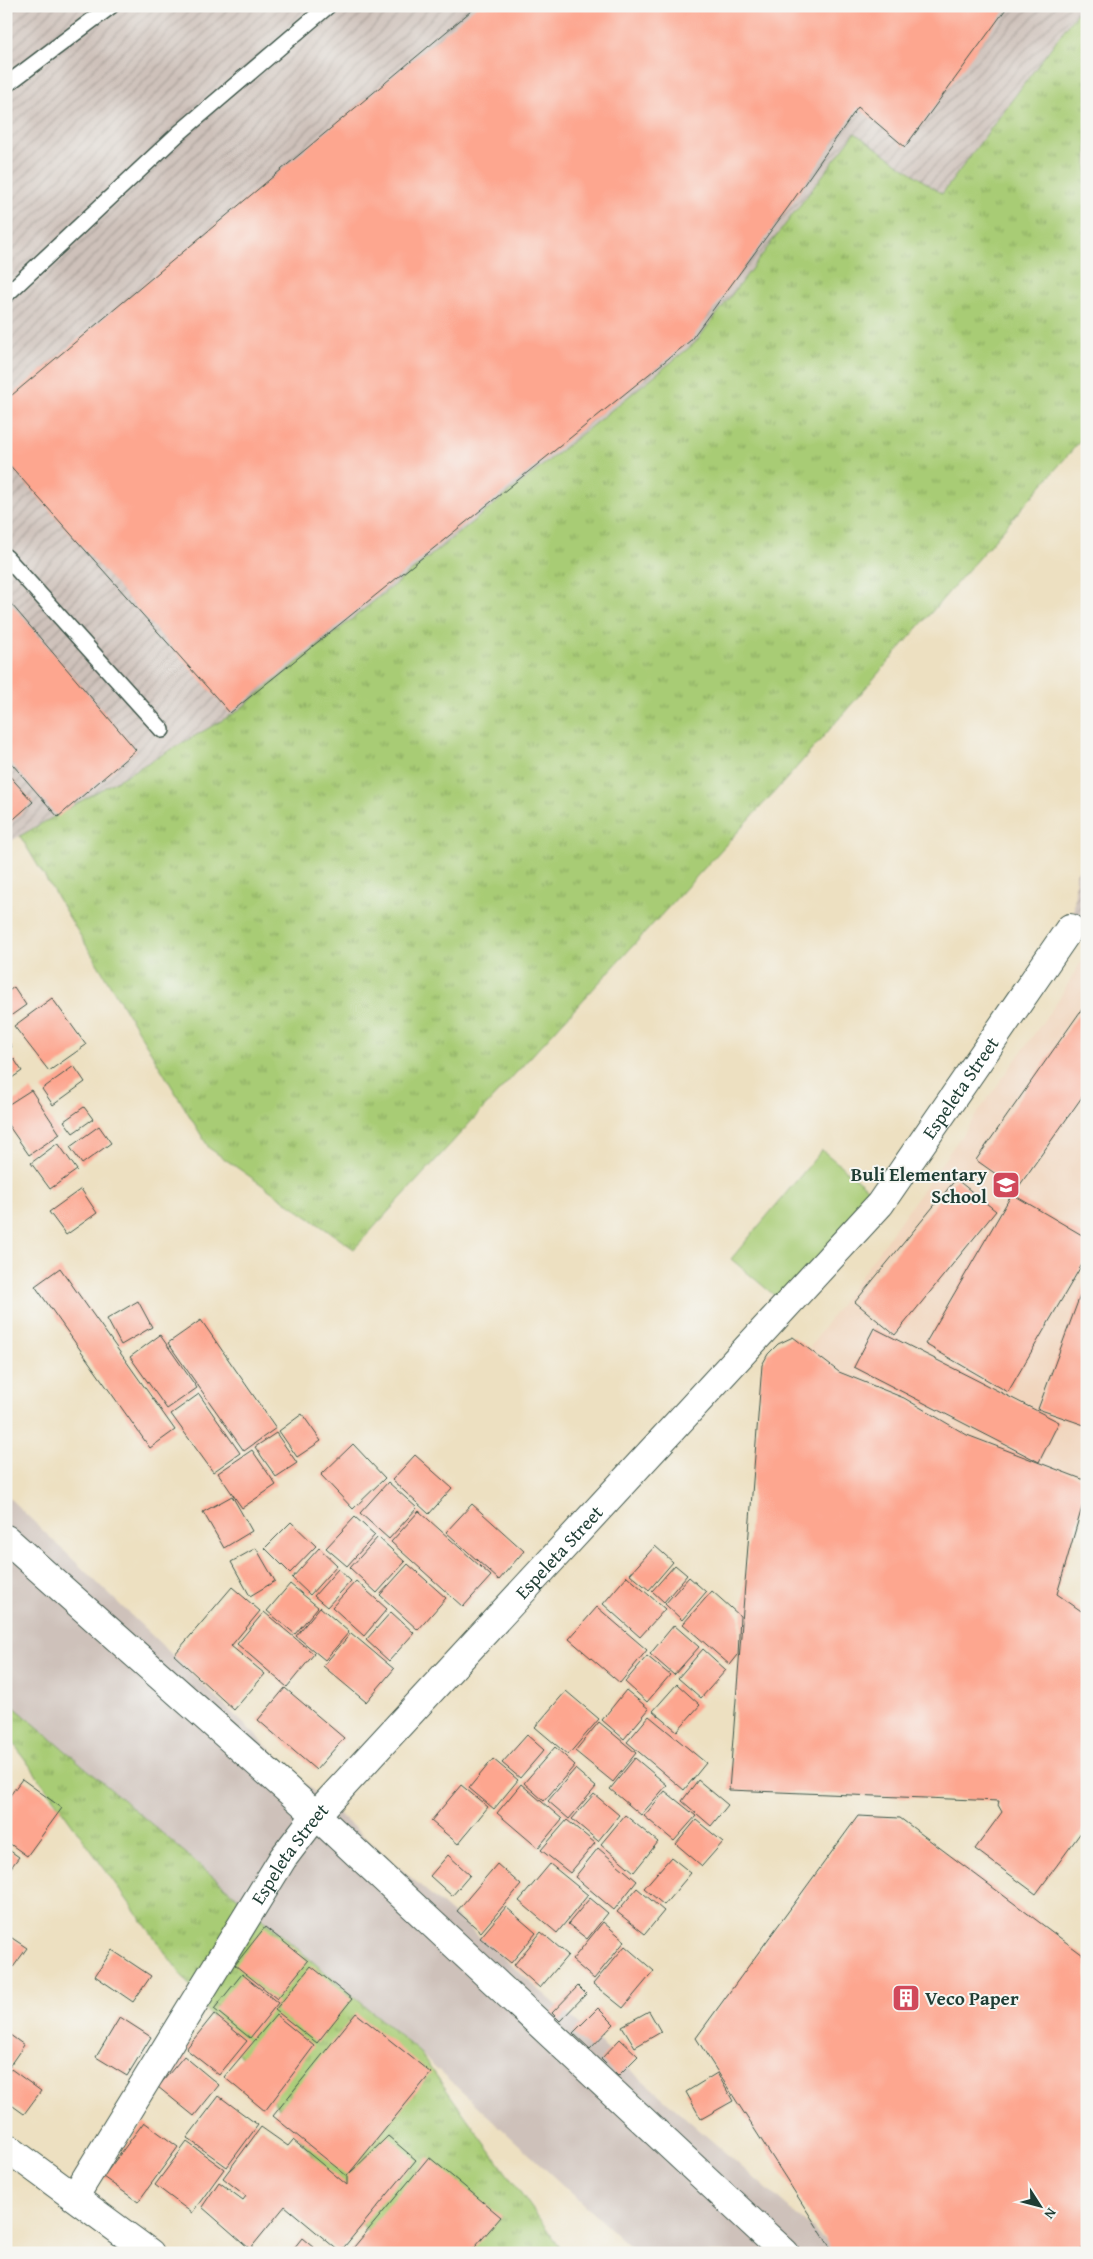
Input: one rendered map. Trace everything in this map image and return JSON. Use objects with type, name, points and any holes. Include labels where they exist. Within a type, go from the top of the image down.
[{"type":"street","name":"Espeleta Street","points":[[75,2196],[282,1858],[316,1815],[880,1204],[1070,928]]},
{"type":"street","points":[[6,1539],[316,1815],[785,2253]]},
{"type":"street","points":[[6,2147],[150,2253]]},
{"type":"lane","points":[[6,85],[111,6]]},
{"type":"lane","points":[[6,295],[178,134],[328,6]]},
{"type":"lane","points":[[6,557],[162,730]]},
{"type":"shaded area","points":[[6,6],[1082,6],[942,194],[855,133],[695,343],[235,713],[6,844]]},
{"type":"shaded area","points":[[1087,857],[1087,930],[1073,925],[1076,874]]},
{"type":"shaded area","name":"Buli Elementary School","points":[[1087,952],[1087,1512],[795,1368],[1057,1002]]},
{"type":"shaded area","points":[[6,1495],[326,1803],[840,2253],[636,2253],[420,2053],[6,1700]]},
{"type":"green space","points":[[1082,6],[1087,6],[1087,431],[790,775],[354,1249],[209,1148],[20,836],[235,713],[695,343],[855,133],[942,194]]},
{"type":"green space","points":[[822,1150],[872,1192],[781,1301],[731,1259]]},
{"type":"green space","points":[[6,1700],[420,2053],[564,2253],[383,2253],[6,1733]]},
{"type":"building","points":[[477,6],[1008,6],[905,147],[858,107],[789,206],[690,341],[230,713],[6,461],[6,400]]},
{"type":"building","points":[[6,598],[136,750],[58,817],[6,757]]},
{"type":"building","points":[[6,772],[33,802],[6,826]]},
{"type":"building","points":[[14,987],[26,1005],[9,1017],[6,1013],[6,993]]},
{"type":"building","points":[[52,998],[86,1045],[49,1071],[14,1026]]},
{"type":"building","points":[[1087,1002],[1087,1090],[1017,1189],[976,1160]]},
{"type":"building","points":[[6,1038],[12,1047],[6,1051]]},
{"type":"building","points":[[14,1059],[22,1071],[6,1082],[6,1064]]},
{"type":"building","points":[[74,1066],[85,1082],[53,1105],[42,1089]]},
{"type":"building","points":[[31,1090],[60,1134],[29,1155],[6,1122],[6,1106]]},
{"type":"building","points":[[84,1107],[93,1119],[73,1133],[64,1121]]},
{"type":"building","points":[[99,1126],[111,1143],[82,1164],[70,1147]]},
{"type":"building","points":[[58,1143],[77,1170],[50,1189],[31,1163]]},
{"type":"building","points":[[956,1179],[996,1211],[895,1335],[855,1302]]},
{"type":"building","points":[[81,1189],[97,1213],[66,1235],[49,1212]]},
{"type":"building","points":[[1012,1194],[1087,1238],[1087,1256],[1008,1392],[925,1344]]},
{"type":"building","points":[[60,1268],[175,1430],[150,1448],[35,1286]]},
{"type":"building","points":[[1087,1277],[1087,1426],[1038,1409]]},
{"type":"building","points":[[138,1301],[152,1327],[121,1345],[107,1319]]},
{"type":"building","points":[[201,1320],[276,1428],[244,1451],[168,1343]]},
{"type":"building","points":[[874,1328],[1059,1422],[1039,1462],[854,1367]]},
{"type":"building","points":[[160,1335],[197,1388],[167,1409],[130,1357]]},
{"type":"building","points":[[793,1337],[839,1372],[904,1398],[967,1435],[1087,1481],[1087,1490],[1057,1594],[1087,1615],[1087,1824],[1036,1894],[975,1849],[1002,1812],[998,1805],[999,1801],[729,1790],[762,1365],[768,1354],[778,1344]]},
{"type":"building","points":[[199,1394],[240,1453],[213,1472],[171,1414]]},
{"type":"building","points":[[302,1414],[321,1441],[297,1457],[279,1431]]},
{"type":"building","points":[[276,1433],[297,1463],[276,1477],[255,1447]]},
{"type":"building","points":[[353,1444],[385,1478],[353,1509],[321,1475]]},
{"type":"building","points":[[252,1450],[276,1485],[242,1508],[218,1473]]},
{"type":"building","points":[[415,1455],[452,1488],[429,1514],[392,1480]]},
{"type":"building","points":[[388,1482],[417,1508],[389,1539],[360,1513]]},
{"type":"building","points":[[232,1496],[252,1531],[224,1548],[203,1512]]},
{"type":"building","points":[[472,1504],[524,1551],[499,1580],[446,1532]]},
{"type":"building","points":[[419,1511],[491,1576],[463,1607],[391,1542]]},
{"type":"building","points":[[355,1517],[375,1535],[347,1566],[326,1548]]},
{"type":"building","points":[[291,1522],[316,1546],[290,1573],[265,1548]]},
{"type":"building","points":[[378,1537],[405,1562],[377,1593],[350,1568]]},
{"type":"building","points":[[655,1546],[673,1562],[649,1590],[630,1574]]},
{"type":"building","points":[[256,1548],[275,1581],[250,1596],[231,1562]]},
{"type":"building","points":[[319,1548],[337,1565],[310,1595],[292,1578]]},
{"type":"building","points":[[408,1564],[446,1598],[418,1630],[380,1595]]},
{"type":"building","points":[[675,1565],[687,1575],[664,1602],[652,1591]]},
{"type":"building","points":[[338,1569],[351,1581],[327,1607],[314,1596]]},
{"type":"building","points":[[627,1576],[665,1609],[640,1637],[603,1604]]},
{"type":"building","points":[[689,1577],[706,1592],[682,1620],[665,1604]]},
{"type":"building","points":[[356,1581],[387,1609],[364,1636],[332,1607]]},
{"type":"building","points":[[290,1584],[318,1607],[295,1634],[267,1611]]},
{"type":"building","points":[[232,1587],[260,1611],[231,1646],[265,1674],[234,1710],[174,1655]]},
{"type":"building","points":[[712,1591],[740,1616],[738,1655],[730,1665],[683,1624]]},
{"type":"building","points":[[320,1607],[349,1632],[325,1660],[296,1636]]},
{"type":"building","points":[[597,1607],[647,1650],[620,1683],[569,1639]]},
{"type":"building","points":[[264,1612],[314,1654],[287,1687],[237,1644]]},
{"type":"building","points":[[391,1612],[414,1633],[389,1661],[366,1640]]},
{"type":"building","points":[[674,1625],[699,1647],[674,1675],[650,1654]]},
{"type":"building","points":[[351,1633],[394,1669],[366,1702],[323,1666]]},
{"type":"building","points":[[703,1649],[726,1670],[701,1698],[678,1678]]},
{"type":"building","points":[[647,1656],[670,1675],[647,1702],[625,1682]]},
{"type":"building","points":[[677,1684],[700,1705],[677,1731],[653,1711]]},
{"type":"building","points":[[285,1688],[344,1738],[316,1770],[258,1720]]},
{"type":"building","points":[[626,1690],[649,1709],[624,1739],[602,1720]]},
{"type":"building","points":[[566,1691],[599,1719],[568,1755],[535,1727]]},
{"type":"building","points":[[649,1716],[706,1763],[684,1790],[627,1742]]},
{"type":"building","points":[[599,1722],[636,1753],[613,1782],[575,1751]]},
{"type":"building","points":[[527,1735],[544,1750],[520,1778],[502,1763]]},
{"type":"building","points":[[555,1747],[575,1765],[544,1801],[524,1783]]},
{"type":"building","points":[[635,1758],[667,1785],[641,1815],[610,1789]]},
{"type":"building","points":[[493,1759],[518,1780],[494,1809],[469,1788]]},
{"type":"building","points":[[575,1769],[596,1787],[569,1819],[548,1801]]},
{"type":"building","points":[[22,1779],[62,1808],[27,1856],[6,1841],[6,1801]]},
{"type":"building","points":[[698,1780],[728,1805],[711,1826],[682,1801]]},
{"type":"building","points":[[521,1784],[562,1819],[538,1848],[497,1813]]},
{"type":"building","points":[[461,1785],[488,1807],[458,1844],[431,1821]]},
{"type":"building","points":[[665,1791],[696,1816],[674,1841],[644,1816]]},
{"type":"building","points":[[594,1794],[619,1815],[598,1841],[572,1819]]},
{"type":"building","points":[[625,1815],[658,1842],[634,1872],[601,1844]]},
{"type":"building","name":"Veco Paper","points":[[858,1816],[900,1818],[1087,1958],[1087,2242],[1079,2253],[835,2253],[696,2038]]},
{"type":"building","points":[[567,1820],[595,1843],[570,1873],[541,1850]]},
{"type":"building","points":[[696,1820],[723,1842],[702,1866],[676,1844]]},
{"type":"building","points":[[6,1848],[19,1857],[6,1874]]},
{"type":"building","points":[[598,1848],[637,1881],[614,1910],[575,1877]]},
{"type":"building","points":[[448,1855],[470,1875],[452,1896],[430,1876]]},
{"type":"building","points":[[671,1857],[691,1873],[664,1905],[644,1888]]},
{"type":"building","points":[[497,1864],[521,1885],[481,1932],[457,1911]]},
{"type":"building","points":[[550,1864],[588,1895],[557,1933],[519,1901]]},
{"type":"building","points":[[637,1888],[664,1911],[645,1934],[617,1912]]},
{"type":"building","points":[[590,1898],[608,1913],[587,1939],[568,1924]]},
{"type":"building","points":[[506,1907],[536,1933],[511,1963],[480,1938]]},
{"type":"building","points":[[603,1922],[625,1941],[594,1979],[572,1960]]},
{"type":"building","points":[[265,1927],[308,1961],[277,1999],[235,1965]]},
{"type":"building","points":[[541,1932],[568,1955],[540,1988],[514,1965]]},
{"type":"building","points":[[9,1936],[27,1948],[6,1977],[6,1940]]},
{"type":"building","points":[[625,1946],[654,1971],[623,2008],[593,1984]]},
{"type":"building","points":[[112,1950],[151,1976],[133,2002],[95,1976]]},
{"type":"building","points":[[311,1966],[352,1999],[317,2043],[275,2010]]},
{"type":"building","points":[[242,1974],[278,2003],[250,2038],[214,2009]]},
{"type":"building","points":[[578,1986],[586,1994],[560,2021],[552,2013]]},
{"type":"building","points":[[598,2008],[614,2024],[590,2049],[573,2033]]},
{"type":"building","points":[[649,2011],[661,2032],[635,2047],[622,2026]]},
{"type":"building","points":[[356,2013],[431,2073],[347,2176],[273,2116]]},
{"type":"building","points":[[214,2014],[247,2041],[219,2075],[186,2049]]},
{"type":"building","points":[[276,2015],[314,2046],[265,2111],[224,2077]]},
{"type":"building","points":[[120,2017],[151,2037],[127,2076],[96,2057]]},
{"type":"building","points":[[6,2032],[24,2045],[6,2071]]},
{"type":"building","points":[[620,2039],[638,2056],[618,2076],[601,2059]]},
{"type":"building","points":[[184,2056],[219,2085],[194,2116],[158,2087]]},
{"type":"building","points":[[11,2069],[41,2091],[24,2114],[6,2101],[6,2076]]},
{"type":"building","points":[[717,2073],[733,2101],[701,2119],[686,2092]]},
{"type":"building","points":[[219,2096],[258,2125],[227,2167],[187,2138]]},
{"type":"building","points":[[144,2122],[178,2147],[138,2202],[103,2177]]},
{"type":"building","points":[[261,2127],[288,2146],[293,2140],[347,2185],[347,2176],[388,2136],[416,2160],[340,2252],[285,2206],[250,2249],[202,2207],[219,2182],[243,2200],[246,2196],[223,2178]]},
{"type":"building","points":[[187,2142],[224,2169],[192,2213],[155,2185]]},
{"type":"building","points":[[429,2157],[501,2217],[470,2253],[349,2253]]},
{"type":"building","points":[[302,2238],[320,2253],[290,2253]]},
{"type":"place","name":"Buli Elementary School","points":[[1006,1185]]},
{"type":"place","name":"Veco Paper","points":[[906,1998]]}]
